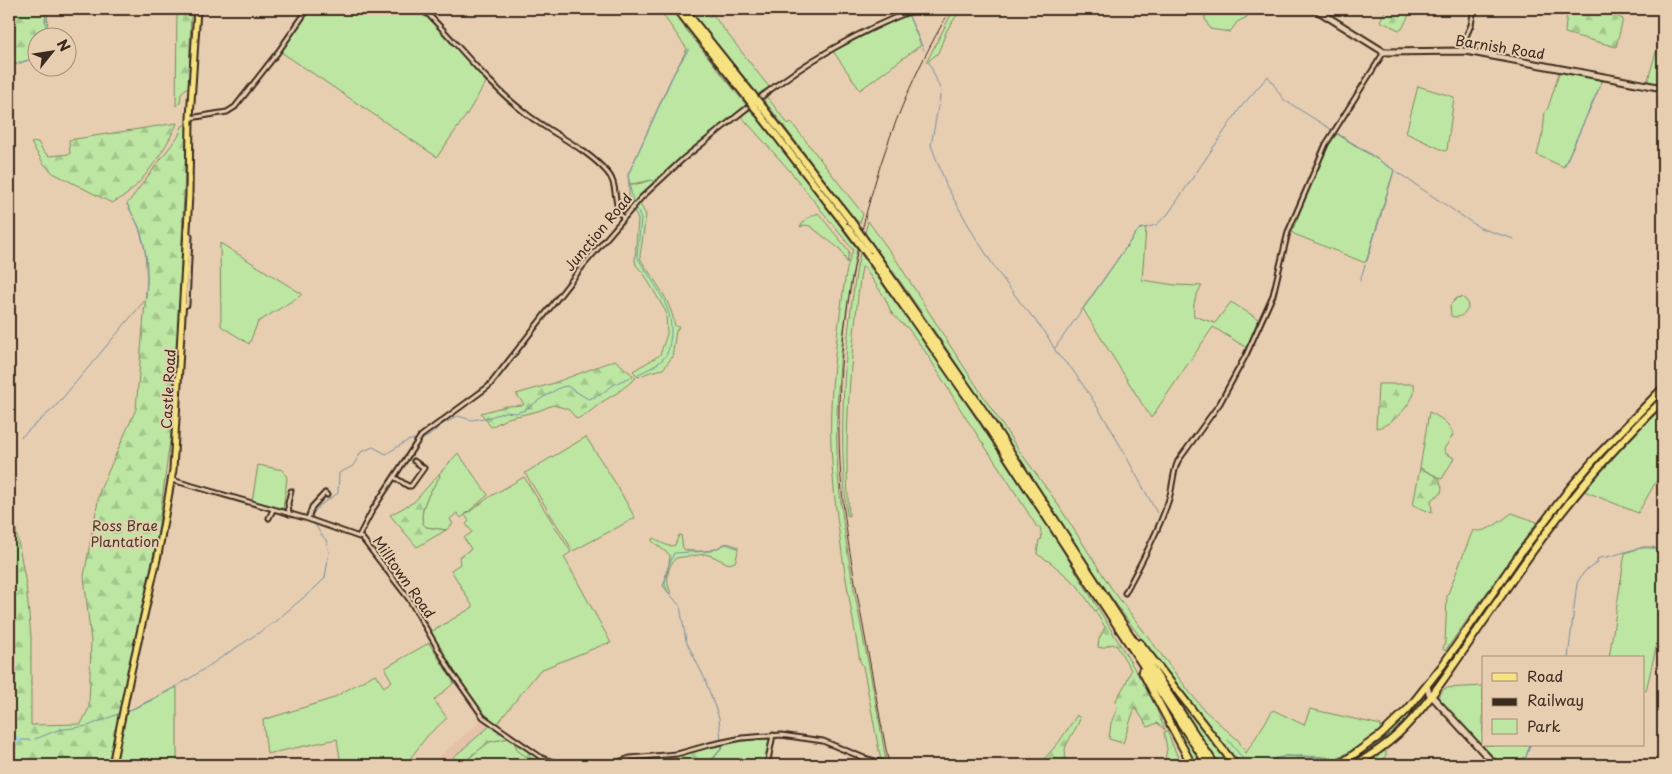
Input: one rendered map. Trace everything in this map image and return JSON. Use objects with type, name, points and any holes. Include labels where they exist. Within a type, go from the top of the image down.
[{"type":"highway","points":[[676,9],[749,94]]},
{"type":"highway","points":[[684,9],[870,252],[963,380],[1215,765]]},
{"type":"highway","points":[[870,252],[982,418],[1208,765]]},
{"type":"highway","points":[[1356,765],[1398,734],[1570,488],[1632,420],[1661,396]]},
{"type":"highway","points":[[1339,765],[1371,743],[1429,692],[1508,571],[1522,559],[1661,396]]},
{"type":"highway","points":[[1087,568],[1159,668],[1234,765]]},
{"type":"highway","points":[[1100,600],[1142,671],[1192,765]]},
{"type":"main road","name":"Castle Road","points":[[112,765],[158,555],[172,480],[187,279],[190,118],[197,9]]},
{"type":"street","points":[[190,118],[227,112],[234,107],[278,52],[308,9]]},
{"type":"street","points":[[418,9],[429,15],[448,34],[483,76],[517,107],[584,151],[607,172],[611,178],[618,211],[623,218]]},
{"type":"street","name":"Junction Road","points":[[359,536],[373,510],[421,436],[489,386],[582,267],[623,218],[668,172],[788,76],[839,45],[916,9]]},
{"type":"street","points":[[1125,593],[1163,516],[1169,500],[1178,461],[1224,396],[1246,355],[1272,295],[1288,232],[1318,160],[1384,52],[1315,9]]},
{"type":"street","points":[[1460,50],[1471,25],[1474,9]]},
{"type":"street","name":"Barnish Road","points":[[1384,52],[1460,50],[1663,88]]},
{"type":"street","points":[[414,462],[424,468]]},
{"type":"street","points":[[394,477],[410,487],[426,464]]},
{"type":"street","name":"Milltown Road","points":[[172,480],[308,519],[359,536],[369,546],[409,600],[452,673],[483,717],[542,758],[563,765]]},
{"type":"street","points":[[289,514],[291,490]]},
{"type":"street","points":[[308,519],[314,505],[325,493],[327,495]]},
{"type":"street","points":[[269,518],[273,509]]},
{"type":"street","points":[[1429,692],[1495,765]]},
{"type":"street","points":[[609,765],[630,758],[677,754],[721,742],[773,735],[797,736],[823,741],[864,758],[890,765]]},
{"type":"street","points":[[767,765],[773,735]]},
{"type":"shaded area","points":[[483,719],[491,725],[449,761],[442,765],[437,765],[434,761]]},
{"type":"green space","points":[[9,9],[47,9],[48,28],[28,28],[28,60],[9,67]]},
{"type":"green space","points":[[177,9],[191,9],[189,86],[181,93],[180,103],[176,106]]},
{"type":"green space","points":[[311,9],[413,9],[429,17],[486,82],[467,114],[437,157],[281,52]]},
{"type":"green space","points":[[659,9],[670,9],[746,105],[655,182],[629,184],[628,175],[670,81],[687,49]]},
{"type":"green space","points":[[689,9],[717,9],[712,14],[769,87],[758,94]]},
{"type":"green space","points":[[954,9],[961,9],[947,30],[938,53],[926,63]]},
{"type":"green space","points":[[1205,9],[1243,9],[1247,17],[1237,22],[1230,32],[1210,29],[1205,19]]},
{"type":"green space","points":[[1386,9],[1412,9],[1402,29],[1399,30],[1380,21]]},
{"type":"green space","points":[[1567,9],[1601,9],[1623,19],[1616,47],[1565,33]]},
{"type":"green space","points":[[908,14],[921,45],[860,90],[833,51]]},
{"type":"green space","points":[[1656,52],[1663,54],[1663,86],[1647,83]]},
{"type":"green space","points":[[1560,70],[1603,79],[1564,167],[1537,155],[1543,132],[1545,111],[1548,108]]},
{"type":"green space","points":[[1418,86],[1454,97],[1447,150],[1445,151],[1406,133]]},
{"type":"green space","points":[[767,97],[788,124],[791,122],[863,214],[860,223],[854,218],[764,100]]},
{"type":"green space","points":[[750,110],[794,164],[857,249],[840,367],[837,456],[848,555],[886,762],[881,761],[863,666],[860,661],[842,554],[831,446],[831,399],[839,321],[844,285],[853,250],[790,171],[741,116]]},
{"type":"green space","points":[[177,123],[148,172],[133,189],[112,203],[53,173],[44,164],[31,143],[38,142],[43,151],[49,156],[70,154],[69,140]]},
{"type":"green space","name":"Ross Brae Plantation","points":[[187,124],[178,331],[171,433],[157,538],[108,765],[9,765],[9,455],[11,473],[10,498],[26,584],[31,637],[31,725],[81,724],[89,708],[91,642],[84,576],[100,490],[136,409],[147,280],[145,250],[139,227],[127,204],[179,135],[182,126]]},
{"type":"green space","points":[[1337,134],[1394,170],[1366,262],[1294,234],[1291,231],[1316,168]]},
{"type":"green space","points":[[651,180],[655,182],[632,204],[629,198],[629,184]]},
{"type":"green space","points":[[640,204],[646,215],[641,260],[666,299],[675,326],[679,327],[676,331],[672,357],[663,369],[638,377],[633,371],[660,355],[667,334],[666,312],[644,274],[636,265],[638,220],[634,210]]},
{"type":"green space","points":[[818,213],[849,251],[847,263],[841,250],[810,226],[800,227],[806,219]]},
{"type":"green space","points":[[868,221],[897,261],[949,344],[1018,449],[1055,500],[1112,589],[1204,710],[1238,740],[1246,753],[1273,710],[1304,725],[1310,709],[1381,725],[1380,730],[1339,758],[1301,756],[1276,758],[1260,765],[1239,765],[1109,594],[952,357],[865,233]]},
{"type":"green space","points":[[1146,228],[1142,280],[1175,285],[1202,286],[1195,300],[1194,316],[1215,323],[1231,302],[1258,319],[1247,348],[1213,327],[1151,418],[1083,309],[1136,233],[1140,229]]},
{"type":"green space","points":[[220,243],[302,294],[258,322],[249,344],[221,326]]},
{"type":"green space","points":[[860,253],[907,319],[918,331],[1049,528],[1098,608],[1095,611],[1077,585],[1050,562],[1037,554],[1039,540],[1042,539],[1040,527],[1037,527],[964,415],[927,354],[907,327],[891,312],[885,298],[864,267],[862,267],[860,279],[849,396],[847,485],[849,516],[847,515],[843,466],[845,367],[855,277]]},
{"type":"green space","points":[[1462,297],[1467,301],[1468,309],[1461,316],[1451,316],[1450,305],[1457,298]]},
{"type":"green space","points":[[615,360],[636,378],[577,419],[568,409],[553,405],[538,411],[508,418],[491,427],[481,413],[506,406],[523,405],[516,394],[551,384]]},
{"type":"green space","points":[[1378,384],[1414,384],[1414,395],[1398,416],[1387,424],[1376,428]]},
{"type":"green space","points":[[1663,405],[1663,469],[1638,513],[1584,491],[1619,451]]},
{"type":"green space","points":[[1429,412],[1444,421],[1450,427],[1453,435],[1444,449],[1445,453],[1454,458],[1442,479],[1420,468]]},
{"type":"green space","points":[[586,437],[635,518],[573,551],[525,473]]},
{"type":"green space","points":[[458,453],[488,495],[461,518],[457,513],[450,519],[453,524],[446,530],[426,527],[423,524],[422,517],[424,505],[440,476],[439,474]]},
{"type":"green space","points":[[258,465],[283,470],[287,478],[283,510],[252,502]]},
{"type":"green space","points":[[1420,468],[1439,478],[1442,488],[1441,493],[1431,500],[1432,513],[1413,505]]},
{"type":"green space","points":[[439,474],[440,476],[424,505],[422,517],[423,524],[426,527],[446,530],[417,547],[390,515],[414,502]]},
{"type":"green space","points":[[524,477],[571,552],[564,557],[611,643],[540,670],[497,724],[467,694],[431,632],[473,607],[451,570],[460,564],[459,557],[471,549],[464,538],[472,532],[466,524],[469,521],[465,515],[491,496]]},
{"type":"green space","points":[[1512,513],[1537,522],[1445,651],[1443,649],[1447,596],[1473,530],[1488,529]]},
{"type":"green space","points":[[679,535],[681,535],[685,550],[708,551],[726,544],[738,547],[735,562],[729,564],[705,554],[676,558],[668,574],[670,594],[663,586],[670,555],[652,539],[654,538],[672,546],[675,545]]},
{"type":"green space","points":[[1643,547],[1653,547],[1663,552],[1663,617],[1646,691],[1644,690],[1644,656],[1609,656],[1625,553]]},
{"type":"green space","points":[[1098,608],[1152,698],[1165,730],[1157,723],[1148,727],[1135,707],[1123,743],[1109,739],[1111,723],[1117,709],[1116,700],[1131,670],[1117,646],[1112,644],[1102,648],[1098,647],[1099,639],[1105,627],[1095,611]]},
{"type":"green space","points":[[429,643],[454,683],[434,700],[447,718],[428,735],[405,765],[341,765],[337,739],[267,754],[263,720],[331,699],[375,674],[384,687],[392,681],[385,668]]},
{"type":"green space","points":[[1482,686],[1482,746],[1438,697],[1445,688]]},
{"type":"green space","points":[[177,687],[177,765],[116,765],[126,712]]},
{"type":"green space","points":[[1170,687],[1172,689],[1230,765],[1220,765]]},
{"type":"green space","points":[[1159,697],[1203,765],[1196,765]]},
{"type":"green space","points":[[1427,697],[1377,747],[1351,765],[1343,765],[1386,734],[1410,713],[1420,701]]},
{"type":"green space","points":[[1077,715],[1080,719],[1066,746],[1065,757],[1061,765],[1039,765],[1059,742]]},
{"type":"green space","points":[[491,725],[509,738],[489,742],[460,765],[442,765],[449,761]]},
{"type":"green space","points":[[1167,731],[1181,765],[1164,765],[1167,749],[1164,732]]},
{"type":"green space","points":[[509,738],[545,761],[559,765],[460,765],[489,742]]},
{"type":"green space","points":[[767,738],[770,741],[765,765],[708,765],[723,747],[722,744]]},
{"type":"green space","points":[[513,740],[545,761],[543,765],[539,765],[518,751]]},
{"type":"green space","points":[[1365,742],[1367,743],[1334,765],[1260,765],[1285,756],[1339,758]]},
{"type":"green space","points":[[721,744],[723,747],[708,765],[681,765],[675,757]]},
{"type":"green space","points":[[1482,746],[1530,746],[1526,757],[1509,765],[1502,765]]},
{"type":"green space","points":[[1383,751],[1386,751],[1386,755],[1379,765],[1363,765]]},
{"type":"green space","points":[[661,758],[665,760],[676,759],[681,765],[612,765],[630,759]]},
{"type":"waterway","points":[[45,9],[46,28]]},
{"type":"waterway","points":[[709,17],[717,9]]},
{"type":"waterway","points":[[908,14],[924,50]]},
{"type":"waterway","points":[[633,203],[628,175],[675,71],[689,49]]},
{"type":"waterway","points":[[9,66],[28,60]]},
{"type":"waterway","points":[[929,62],[941,91],[931,145],[947,187],[997,271],[1045,332],[1058,355],[1072,369],[1091,397],[1110,427],[1157,513]]},
{"type":"waterway","points":[[1055,348],[1136,233],[1140,229],[1156,225],[1168,214],[1241,107],[1268,76],[1284,100],[1367,152],[1480,228],[1514,239]]},
{"type":"waterway","points":[[1564,166],[1603,80]]},
{"type":"waterway","points":[[1367,261],[1394,171]]},
{"type":"waterway","points":[[21,437],[55,407],[146,299],[146,254],[138,225],[127,204]]},
{"type":"waterway","points":[[636,375],[654,366],[665,357],[669,348],[671,329],[670,318],[663,298],[637,255],[641,220],[637,208]]},
{"type":"waterway","points":[[1360,281],[1365,265]]},
{"type":"waterway","points":[[440,426],[458,416],[472,420],[505,412],[516,413],[525,410],[561,387],[567,386],[588,399],[633,376]]},
{"type":"waterway","points":[[422,439],[437,429]]},
{"type":"waterway","points":[[314,519],[312,515],[319,506],[338,493],[339,473],[353,466],[361,452],[373,447],[386,454],[407,441],[415,439]]},
{"type":"waterway","points":[[126,712],[189,679],[272,624],[315,588],[325,578],[329,552],[326,540],[315,524]]},
{"type":"waterway","points":[[721,740],[719,718],[704,677],[686,641],[680,606],[668,592],[665,584],[666,572],[674,553],[711,551],[726,544],[737,548]]},
{"type":"waterway","points":[[1568,656],[1577,583],[1584,572],[1598,562],[1597,559],[1599,558],[1639,548],[1655,549],[1663,552]]},
{"type":"waterway","points":[[35,739],[58,730],[88,726],[118,714]]},
{"type":"waterway","points":[[9,738],[19,740]]},
{"type":"waterway","points":[[19,740],[30,740]]},
{"type":"waterway","points":[[1228,740],[1248,765]]},
{"type":"waterway","points":[[707,765],[721,749],[721,745]]},
{"type":"waterway","points":[[1503,765],[1526,757],[1530,746]]},
{"type":"waterway","points":[[1257,765],[1285,756],[1322,757],[1326,762]]},
{"type":"waterway","points":[[1182,765],[1187,763]]},
{"type":"railway","points":[[889,765],[848,542],[842,491],[839,430],[841,367],[848,304],[859,242],[876,180],[896,120],[922,63],[951,9]]}]
